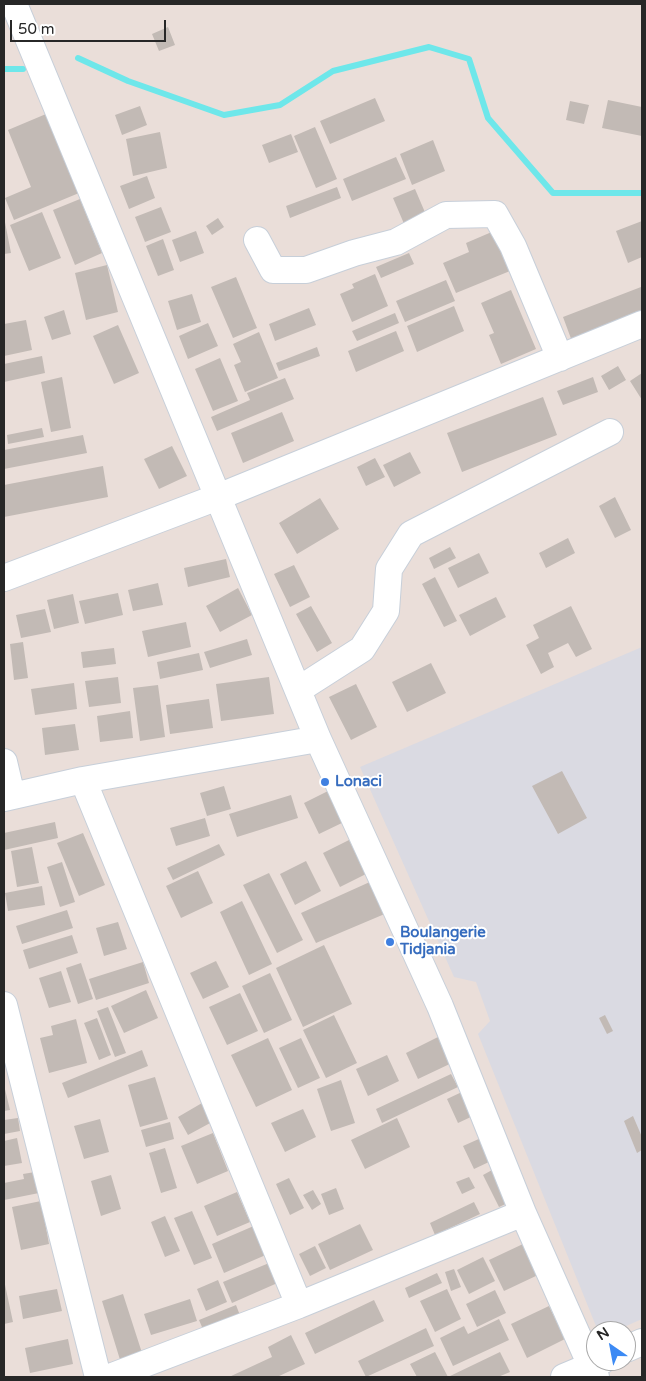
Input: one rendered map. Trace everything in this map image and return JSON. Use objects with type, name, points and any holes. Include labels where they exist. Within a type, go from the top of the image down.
[{"type":"street","points":[[14,4],[318,739],[440,1006],[523,1213],[586,1347]]},
{"type":"street","points":[[258,240],[273,270],[306,270],[354,253],[396,242],[446,215],[495,214],[513,246],[560,358]]},
{"type":"street","points":[[4,578],[218,497],[642,324]]},
{"type":"street","points":[[298,690],[362,649],[386,611],[389,569],[411,534],[610,432]]},
{"type":"street","points":[[4,762],[8,797],[83,780],[318,739]]},
{"type":"street","points":[[83,780],[299,1305]]},
{"type":"street","points":[[4,1005],[98,1377]]},
{"type":"street","points":[[110,1377],[299,1305],[523,1213]]},
{"type":"street","points":[[564,1377],[586,1371]]},
{"type":"shaded area","points":[[642,647],[642,1319],[636,1322],[594,1321],[478,1034],[490,1021],[476,982],[454,977],[360,767]]},
{"type":"building","points":[[168,27],[175,45],[159,51],[152,34]]},
{"type":"building","points":[[375,98],[385,121],[330,144],[320,121]]},
{"type":"building","points":[[608,100],[642,107],[642,136],[602,128]]},
{"type":"building","points":[[570,101],[589,105],[584,124],[566,120]]},
{"type":"building","points":[[140,106],[147,125],[122,135],[115,115]]},
{"type":"building","points":[[46,114],[79,193],[14,220],[5,198],[31,187],[8,130]]},
{"type":"building","points":[[315,127],[337,179],[316,188],[294,136]]},
{"type":"building","points":[[160,132],[167,168],[133,176],[126,139]]},
{"type":"building","points":[[291,134],[298,152],[269,163],[262,145]]},
{"type":"building","points":[[433,140],[445,171],[412,185],[400,154]]},
{"type":"building","points":[[396,157],[406,179],[352,201],[343,179]]},
{"type":"building","points":[[147,176],[155,198],[129,209],[120,186]]},
{"type":"building","points":[[337,187],[341,198],[290,218],[286,206]]},
{"type":"building","points":[[415,189],[427,217],[405,226],[393,198]]},
{"type":"building","points":[[80,199],[102,253],[75,265],[53,210]]},
{"type":"building","points":[[161,207],[171,232],[145,242],[135,217]]},
{"type":"building","points":[[42,212],[61,258],[29,271],[10,225]]},
{"type":"building","points":[[4,217],[11,253],[4,254]]},
{"type":"building","points":[[218,218],[224,227],[212,235],[206,226]]},
{"type":"building","points":[[642,221],[642,257],[628,263],[616,231]]},
{"type":"building","points":[[196,231],[204,253],[180,262],[172,240]]},
{"type":"building","points":[[494,231],[510,271],[456,293],[443,263],[469,252],[466,243]]},
{"type":"building","points":[[163,239],[174,270],[158,276],[146,246]]},
{"type":"building","points":[[409,253],[414,264],[381,278],[376,267]]},
{"type":"building","points":[[107,265],[118,312],[86,320],[75,273]]},
{"type":"building","points":[[375,274],[388,306],[352,322],[340,294],[354,288],[352,284]]},
{"type":"building","points":[[236,277],[257,328],[233,338],[211,287]]},
{"type":"building","points":[[446,280],[455,301],[405,322],[396,301]]},
{"type":"building","points":[[641,287],[642,317],[573,344],[563,317]]},
{"type":"building","points":[[511,290],[536,349],[501,364],[489,335],[494,333],[481,303]]},
{"type":"building","points":[[192,294],[201,322],[177,330],[168,301]]},
{"type":"building","points":[[454,306],[464,331],[417,352],[407,326]]},
{"type":"building","points":[[309,308],[316,325],[275,341],[269,324]]},
{"type":"building","points":[[64,310],[71,334],[52,340],[44,317]]},
{"type":"building","points":[[395,313],[399,323],[357,341],[352,331]]},
{"type":"building","points":[[26,320],[32,350],[4,356],[4,324]]},
{"type":"building","points":[[208,323],[218,346],[188,359],[179,336]]},
{"type":"building","points":[[118,325],[139,373],[114,384],[93,336]]},
{"type":"building","points":[[396,331],[404,351],[356,372],[348,351]]},
{"type":"building","points":[[259,332],[278,378],[245,392],[234,365],[241,362],[233,344]]},
{"type":"building","points":[[317,347],[320,356],[279,371],[276,363]]},
{"type":"building","points":[[42,356],[45,373],[4,382],[4,364]]},
{"type":"building","points":[[220,358],[238,401],[213,411],[195,369]]},
{"type":"building","points":[[618,366],[626,380],[609,390],[601,376]]},
{"type":"building","points":[[642,373],[642,400],[630,381]]},
{"type":"building","points":[[62,377],[71,428],[51,432],[41,382]]},
{"type":"building","points":[[593,377],[598,392],[563,405],[557,391]]},
{"type":"building","points":[[285,378],[294,399],[217,431],[211,417],[250,400],[247,393]]},
{"type":"building","points":[[543,397],[557,435],[462,472],[447,433]]},
{"type":"building","points":[[282,412],[294,441],[243,463],[231,433]]},
{"type":"building","points":[[42,428],[44,437],[8,444],[7,435]]},
{"type":"building","points":[[83,435],[87,453],[4,469],[4,450]]},
{"type":"building","points":[[172,446],[187,476],[159,489],[144,459]]},
{"type":"building","points":[[410,452],[421,473],[394,487],[383,465]]},
{"type":"building","points":[[375,458],[385,477],[366,486],[357,467]]},
{"type":"building","points":[[103,466],[108,497],[4,517],[4,485]]},
{"type":"building","points":[[615,497],[631,530],[615,538],[599,506]]},
{"type":"building","points":[[320,498],[339,529],[297,554],[279,523]]},
{"type":"building","points":[[568,538],[575,553],[546,568],[539,553]]},
{"type":"building","points":[[450,547],[456,558],[434,569],[429,558]]},
{"type":"building","points":[[479,553],[489,573],[458,588],[448,568]]},
{"type":"building","points":[[226,559],[230,577],[188,587],[184,568]]},
{"type":"building","points":[[294,565],[310,597],[290,607],[274,574]]},
{"type":"building","points":[[435,577],[457,621],[444,627],[422,584]]},
{"type":"building","points":[[158,583],[163,605],[133,611],[128,590]]},
{"type":"building","points":[[238,588],[252,615],[220,632],[206,606]]},
{"type":"building","points":[[118,593],[123,615],[85,624],[79,601]]},
{"type":"building","points":[[73,594],[79,623],[54,629],[47,600]]},
{"type":"building","points":[[496,597],[506,617],[470,636],[459,615]]},
{"type":"building","points":[[311,606],[332,643],[317,652],[296,614]]},
{"type":"building","points":[[571,606],[592,649],[576,657],[568,643],[548,653],[554,667],[541,674],[526,645],[539,638],[533,625]]},
{"type":"building","points":[[45,609],[51,632],[21,638],[16,615]]},
{"type":"building","points":[[186,622],[191,647],[148,657],[142,631]]},
{"type":"building","points":[[247,639],[252,655],[210,668],[204,652]]},
{"type":"building","points":[[23,642],[28,678],[14,680],[10,644]]},
{"type":"building","points":[[114,648],[116,664],[83,668],[81,652]]},
{"type":"building","points":[[199,653],[203,670],[160,679],[157,662]]},
{"type":"building","points":[[431,663],[446,693],[407,712],[392,682]]},
{"type":"building","points":[[118,677],[121,703],[89,707],[85,681]]},
{"type":"building","points":[[269,677],[274,714],[221,721],[216,684]]},
{"type":"building","points":[[74,683],[77,709],[35,715],[31,689]]},
{"type":"building","points":[[356,684],[377,727],[351,740],[329,697]]},
{"type":"building","points":[[158,685],[165,737],[140,741],[133,688]]},
{"type":"building","points":[[209,699],[213,728],[170,734],[166,705]]},
{"type":"building","points":[[130,711],[133,738],[100,742],[97,716]]},
{"type":"building","points":[[75,724],[79,750],[45,755],[42,728]]},
{"type":"building","points":[[562,771],[587,818],[558,834],[532,786]]},
{"type":"building","points":[[224,786],[231,809],[207,816],[200,793]]},
{"type":"building","points":[[330,790],[346,821],[319,834],[304,803]]},
{"type":"building","points":[[291,795],[298,818],[237,837],[229,814]]},
{"type":"building","points":[[205,818],[210,836],[176,846],[170,828]]},
{"type":"building","points":[[55,822],[58,838],[4,850],[4,833]]},
{"type":"building","points":[[83,833],[105,885],[79,896],[57,843]]},
{"type":"building","points":[[349,840],[366,874],[340,887],[323,853]]},
{"type":"building","points":[[219,844],[225,855],[173,880],[167,868]]},
{"type":"building","points":[[32,847],[39,883],[17,887],[11,851]]},
{"type":"building","points":[[306,861],[321,891],[295,905],[280,874]]},
{"type":"building","points":[[62,862],[75,902],[60,907],[47,867]]},
{"type":"building","points":[[198,871],[213,903],[181,918],[166,886]]},
{"type":"building","points":[[269,873],[303,940],[277,953],[243,885]]},
{"type":"building","points":[[372,881],[387,913],[316,943],[301,913]]},
{"type":"building","points":[[42,886],[45,905],[8,911],[5,893]]},
{"type":"building","points":[[242,901],[272,964],[249,975],[220,912]]},
{"type":"building","points":[[67,910],[73,928],[22,944],[16,926]]},
{"type":"building","points":[[118,922],[127,949],[104,956],[96,928]]},
{"type":"building","points":[[72,935],[78,953],[29,969],[23,950]]},
{"type":"building","points":[[324,945],[352,1004],[303,1027],[276,968]]},
{"type":"building","points":[[216,961],[229,987],[203,999],[190,973]]},
{"type":"building","points":[[143,962],[149,983],[96,1000],[89,979]]},
{"type":"building","points":[[81,963],[93,999],[78,1004],[66,968]]},
{"type":"building","points":[[61,971],[71,1002],[49,1008],[39,978]]},
{"type":"building","points":[[270,973],[292,1020],[264,1033],[242,986]]},
{"type":"building","points":[[146,990],[158,1018],[124,1033],[111,1006]]},
{"type":"building","points":[[240,993],[258,1031],[227,1045],[209,1007]]},
{"type":"building","points":[[108,1007],[126,1053],[115,1057],[97,1011]]},
{"type":"building","points":[[334,1015],[357,1063],[326,1078],[303,1030]]},
{"type":"building","points":[[605,1015],[613,1031],[607,1034],[599,1018]]},
{"type":"building","points":[[97,1018],[111,1055],[99,1060],[84,1023]]},
{"type":"building","points":[[76,1019],[87,1063],[49,1073],[40,1038],[53,1035],[51,1026]]},
{"type":"building","points":[[444,1034],[456,1061],[418,1079],[406,1053]]},
{"type":"building","points":[[268,1038],[292,1090],[256,1107],[231,1055]]},
{"type":"building","points":[[301,1038],[320,1078],[298,1088],[279,1048]]},
{"type":"building","points":[[142,1050],[148,1066],[68,1098],[62,1083]]},
{"type":"building","points":[[387,1055],[399,1081],[368,1096],[356,1069]]},
{"type":"building","points":[[451,1074],[458,1087],[382,1123],[376,1109]]},
{"type":"building","points":[[155,1077],[168,1119],[140,1127],[128,1085]]},
{"type":"building","points":[[341,1080],[355,1123],[331,1131],[317,1089]]},
{"type":"building","points":[[4,1085],[10,1110],[4,1111]]},
{"type":"building","points":[[464,1091],[475,1115],[458,1123],[447,1099]]},
{"type":"building","points":[[202,1103],[212,1122],[188,1135],[178,1117]]},
{"type":"building","points":[[303,1109],[316,1137],[285,1152],[271,1123]]},
{"type":"building","points":[[633,1116],[642,1137],[642,1150],[637,1153],[624,1121]]},
{"type":"building","points":[[18,1118],[20,1131],[4,1134],[4,1120]]},
{"type":"building","points":[[397,1118],[410,1147],[365,1169],[351,1140]]},
{"type":"building","points":[[100,1119],[109,1152],[84,1159],[74,1126]]},
{"type":"building","points":[[170,1122],[174,1139],[146,1147],[141,1130]]},
{"type":"building","points":[[213,1133],[228,1171],[197,1184],[181,1146]]},
{"type":"building","points":[[17,1138],[22,1163],[4,1166],[4,1141]]},
{"type":"building","points":[[481,1138],[491,1161],[474,1169],[463,1146]]},
{"type":"building","points":[[165,1148],[177,1188],[161,1193],[149,1153]]},
{"type":"building","points":[[494,1169],[510,1202],[499,1207],[483,1175]]},
{"type":"building","points":[[35,1172],[39,1193],[4,1200],[4,1183],[24,1179],[23,1174]]},
{"type":"building","points":[[111,1175],[121,1209],[101,1216],[91,1181]]},
{"type":"building","points":[[469,1177],[475,1188],[462,1194],[456,1182]]},
{"type":"building","points":[[289,1178],[304,1208],[290,1215],[276,1184]]},
{"type":"building","points":[[336,1188],[344,1209],[329,1215],[321,1194]]},
{"type":"building","points":[[313,1190],[321,1204],[312,1210],[303,1195]]},
{"type":"building","points":[[237,1192],[250,1222],[217,1236],[204,1206]]},
{"type":"building","points":[[41,1201],[49,1244],[21,1250],[12,1207]]},
{"type":"building","points":[[474,1202],[480,1214],[435,1235],[430,1223]]},
{"type":"building","points":[[192,1211],[212,1258],[194,1265],[174,1218]]},
{"type":"building","points":[[165,1216],[180,1251],[165,1257],[151,1222]]},
{"type":"building","points":[[360,1224],[373,1250],[330,1270],[318,1244]]},
{"type":"building","points":[[256,1225],[268,1254],[224,1273],[212,1244]]},
{"type":"building","points":[[523,1244],[538,1275],[504,1291],[489,1260]]},
{"type":"building","points":[[315,1246],[326,1268],[310,1276],[299,1254]]},
{"type":"building","points":[[483,1257],[495,1281],[469,1294],[457,1270]]},
{"type":"building","points":[[274,1261],[282,1281],[232,1303],[223,1282]]},
{"type":"building","points":[[454,1269],[461,1287],[451,1291],[445,1272]]},
{"type":"building","points":[[437,1273],[442,1283],[409,1298],[405,1288]]},
{"type":"building","points":[[4,1280],[13,1322],[4,1324]]},
{"type":"building","points":[[218,1280],[227,1302],[206,1311],[197,1289]]},
{"type":"building","points":[[57,1289],[62,1311],[23,1319],[19,1296]]},
{"type":"building","points":[[447,1289],[461,1319],[435,1332],[420,1301]]},
{"type":"building","points":[[495,1290],[506,1313],[477,1327],[466,1304]]},
{"type":"building","points":[[123,1294],[143,1356],[121,1363],[102,1301]]},
{"type":"building","points":[[190,1299],[197,1321],[151,1335],[144,1314]]},
{"type":"building","points":[[374,1300],[384,1321],[315,1354],[305,1333]]},
{"type":"building","points":[[236,1305],[241,1318],[205,1334],[199,1320]]},
{"type":"building","points":[[549,1306],[565,1339],[527,1358],[511,1324]]},
{"type":"building","points":[[499,1319],[509,1340],[453,1366],[440,1338],[464,1326],[468,1334]]},
{"type":"building","points":[[426,1328],[434,1346],[366,1377],[358,1361]]},
{"type":"building","points":[[291,1335],[305,1364],[277,1377],[229,1377],[272,1357],[268,1347]]},
{"type":"building","points":[[68,1339],[73,1364],[30,1373],[25,1348]]},
{"type":"building","points":[[435,1352],[448,1377],[417,1377],[410,1364]]},
{"type":"building","points":[[500,1352],[510,1372],[498,1377],[448,1377]]},
{"type":"waterway","points":[[78,58],[128,81],[224,115],[280,105],[333,71],[429,47],[469,59],[488,118],[553,193],[642,193]]},
{"type":"waterway","points":[[4,69],[23,69]]},
{"type":"place","name":"Lonaci","points":[[325,782]]},
{"type":"place","name":"Boulangerie Tidjania","points":[[390,942]]}]
